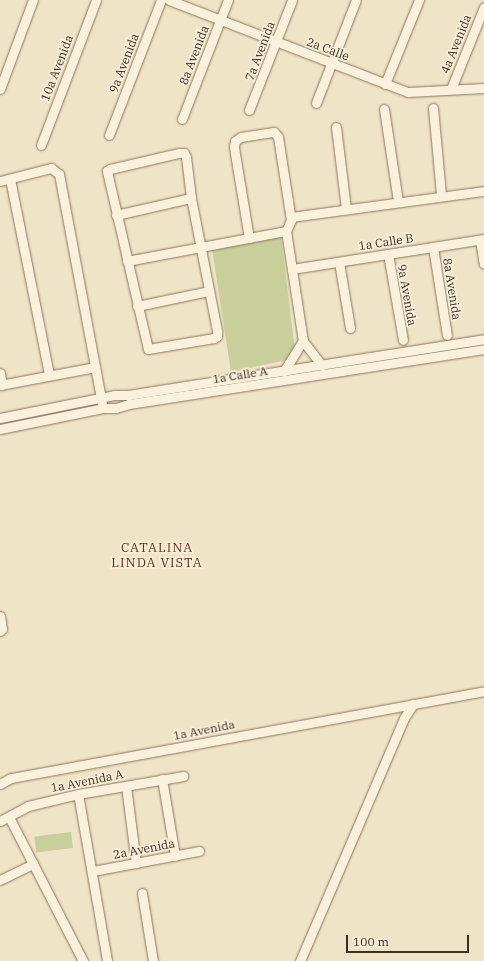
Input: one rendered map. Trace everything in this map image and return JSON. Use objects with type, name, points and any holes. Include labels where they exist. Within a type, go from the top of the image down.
[{"type":"street","points":[[0,89],[33,0]]},
{"type":"street","name":"10a Avenida","points":[[41,145],[96,0]]},
{"type":"street","name":"9a Avenida","points":[[109,135],[161,0]]},
{"type":"street","name":"2a Calle","points":[[169,0],[410,93],[451,89],[484,88]]},
{"type":"street","name":"8a Avenida","points":[[182,119],[228,0]]},
{"type":"street","name":"7a Avenida","points":[[249,110],[292,0]]},
{"type":"street","points":[[316,103],[356,0]]},
{"type":"street","points":[[385,84],[419,0]]},
{"type":"street","name":"4a Avenida","points":[[451,89],[484,7]]},
{"type":"street","points":[[433,108],[441,195]]},
{"type":"street","points":[[384,109],[398,202]]},
{"type":"street","points":[[336,127],[346,209]]},
{"type":"street","points":[[126,261],[201,246],[249,238],[286,231],[290,226],[291,217],[278,137],[274,132],[241,138],[235,141],[234,147],[249,238]]},
{"type":"street","points":[[184,153],[186,157],[191,198],[217,336],[214,338],[148,349],[126,261],[107,171],[110,169],[184,153]]},
{"type":"street","points":[[0,181],[51,168],[59,174],[104,408]]},
{"type":"street","points":[[10,179],[48,376]]},
{"type":"street","points":[[291,217],[484,190]]},
{"type":"street","points":[[116,215],[191,198]]},
{"type":"street","points":[[286,231],[303,341],[322,365]]},
{"type":"street","points":[[482,240],[484,264]]},
{"type":"street","name":"1a Calle B","points":[[292,269],[482,240]]},
{"type":"street","name":"8a Avenida","points":[[434,247],[447,336]]},
{"type":"street","name":"9a Avenida","points":[[388,254],[403,340]]},
{"type":"street","points":[[339,262],[350,328]]},
{"type":"street","points":[[137,306],[209,291]]},
{"type":"street","name":"1a Calle A","points":[[0,418],[114,395],[128,395],[484,340]]},
{"type":"street","points":[[284,370],[303,341]]},
{"type":"street","name":"1a Calle A","points":[[0,429],[104,408],[116,408],[129,404],[484,350]]},
{"type":"street","points":[[0,373],[1,385],[95,367]]},
{"type":"street","points":[[175,387],[176,397]]},
{"type":"street","points":[[0,616],[2,629],[0,631]]},
{"type":"street","name":"1a Avenida","points":[[0,784],[11,778],[484,691]]},
{"type":"street","points":[[300,961],[404,718],[414,704]]},
{"type":"street","name":"1a Avenida A","points":[[0,821],[28,806],[78,794],[183,776]]},
{"type":"street","points":[[162,779],[174,856]]},
{"type":"street","points":[[126,786],[136,863]]},
{"type":"street","points":[[78,794],[107,961]]},
{"type":"street","points":[[9,817],[83,961]]},
{"type":"street","name":"2a Avenida","points":[[92,871],[199,851]]},
{"type":"street","points":[[0,880],[33,864]]},
{"type":"street","points":[[142,893],[153,961]]},
{"type":"green space","points":[[281,236],[295,350],[287,360],[231,372],[212,249]]},
{"type":"green space","points":[[71,832],[73,848],[36,852],[34,837]]},
{"type":"district","name":"CATALINA LINDA VISTA","points":[[157,556]]}]
